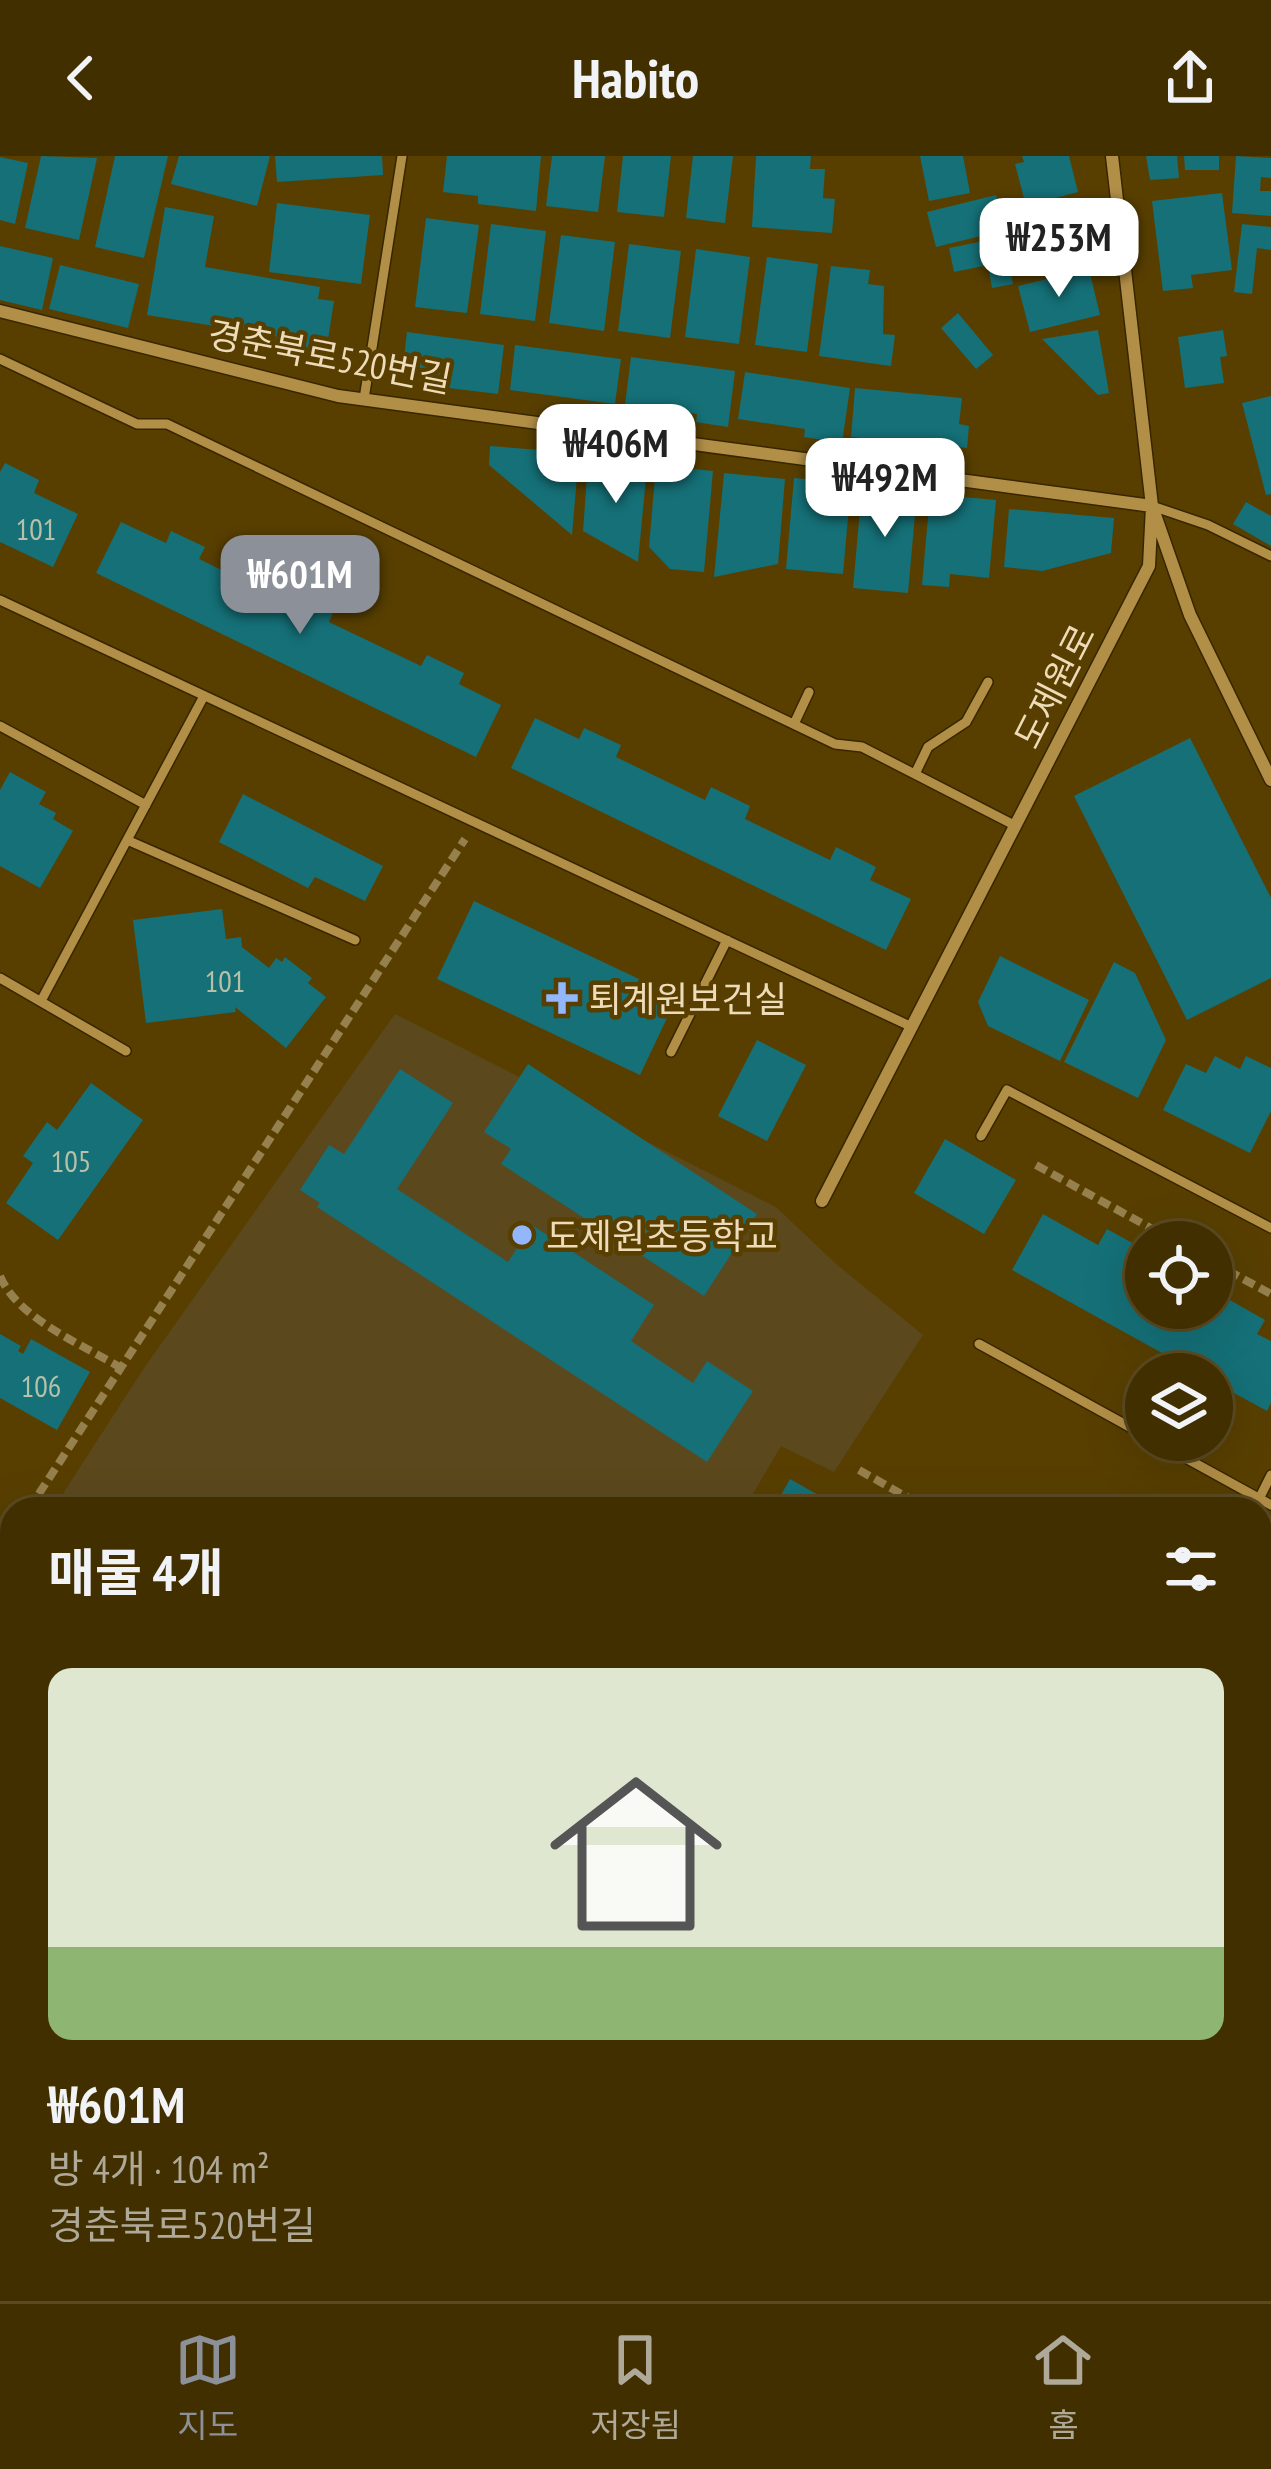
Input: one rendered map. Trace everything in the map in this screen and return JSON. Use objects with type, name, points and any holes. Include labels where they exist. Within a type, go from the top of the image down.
[{"type":"street","name":"도제원로","points":[[822,1201],[1149,566],[1152,506],[1112,156]]},
{"type":"street","name":"경춘북로520번길","points":[[0,311],[364,399],[1152,506]]},
{"type":"street","points":[[1152,506],[1190,615],[1271,780]]},
{"type":"lane","points":[[364,399],[402,156]]},
{"type":"lane","points":[[0,359],[137,424],[167,424],[835,744],[862,747],[1016,826]]},
{"type":"lane","points":[[1152,506],[1208,525],[1271,556]]},
{"type":"lane","points":[[0,600],[912,1027]]},
{"type":"lane","points":[[915,774],[928,748],[966,722],[988,682]]},
{"type":"lane","points":[[794,724],[809,692]]},
{"type":"lane","points":[[41,1001],[204,696]]},
{"type":"lane","points":[[0,726],[146,806]]},
{"type":"lane","points":[[127,840],[355,940]]},
{"type":"lane","points":[[671,1052],[727,940]]},
{"type":"lane","points":[[0,978],[126,1051]]},
{"type":"lane","points":[[981,1136],[1007,1090],[1271,1228]]},
{"type":"lane","points":[[979,1344],[1125,1425]]},
{"type":"lane","points":[[1187,1461],[1246,1497]]},
{"type":"path","points":[[37,1497],[476,823]]},
{"type":"path","points":[[1036,1165],[1138,1221]]},
{"type":"path","points":[[1233,1273],[1271,1294]]},
{"type":"path","points":[[0,1276],[7,1293],[36,1316],[121,1368]]},
{"type":"path","points":[[859,1470],[907,1497]]},
{"type":"shaded area","name":"도제원초등학교","points":[[395,1014],[776,1207],[923,1335],[834,1472],[781,1446],[751,1497],[61,1497],[144,1368]]},
{"type":"building","points":[[41,156],[97,158],[79,240],[25,228]]},
{"type":"building","points":[[115,156],[168,156],[144,258],[95,247]]},
{"type":"building","points":[[179,156],[270,156],[257,206],[171,184]]},
{"type":"building","points":[[275,156],[382,156],[383,175],[277,182]]},
{"type":"building","points":[[447,156],[541,156],[536,211],[478,204],[478,196],[443,192]]},
{"type":"building","points":[[552,156],[605,156],[598,212],[546,206]]},
{"type":"building","points":[[623,156],[671,156],[664,217],[617,212]]},
{"type":"building","points":[[693,156],[733,156],[725,223],[686,218]]},
{"type":"building","points":[[756,156],[811,156],[810,169],[825,169],[823,198],[835,199],[832,233],[752,227]]},
{"type":"building","points":[[920,156],[963,156],[970,193],[929,201]]},
{"type":"building","points":[[1022,156],[1069,156],[1078,192],[1026,206],[1015,164],[1024,162]]},
{"type":"building","points":[[1146,156],[1177,156],[1179,178],[1150,180]]},
{"type":"building","points":[[1184,156],[1219,156],[1219,170],[1185,170]]},
{"type":"building","points":[[1236,156],[1271,158],[1271,178],[1261,177],[1260,191],[1271,191],[1271,216],[1232,213]]},
{"type":"building","points":[[0,157],[28,163],[15,224],[0,220]]},
{"type":"building","points":[[1222,193],[1232,270],[1191,275],[1193,288],[1163,291],[1152,201]]},
{"type":"building","points":[[996,195],[1005,230],[936,247],[927,212]]},
{"type":"building","points":[[277,203],[370,215],[361,284],[269,272]]},
{"type":"building","points":[[165,207],[214,216],[205,267],[320,287],[318,299],[334,301],[326,352],[275,343],[276,336],[147,315]]},
{"type":"building","points":[[426,218],[479,225],[467,313],[415,307]]},
{"type":"building","points":[[1080,219],[1089,258],[1017,274],[1008,235]]},
{"type":"building","points":[[491,224],[546,231],[535,321],[480,314]]},
{"type":"building","points":[[1242,224],[1271,227],[1271,250],[1257,248],[1252,294],[1234,292]]},
{"type":"building","points":[[561,235],[615,242],[604,331],[549,323]]},
{"type":"building","points":[[1003,237],[1013,284],[992,288],[988,265],[954,272],[949,248]]},
{"type":"building","points":[[629,244],[681,251],[670,338],[618,331]]},
{"type":"building","points":[[0,246],[53,258],[42,310],[0,300]]},
{"type":"building","points":[[696,249],[750,257],[739,344],[685,337]]},
{"type":"building","points":[[767,257],[818,264],[807,352],[755,345]]},
{"type":"building","points":[[60,265],[139,284],[128,328],[49,309]]},
{"type":"building","points":[[831,266],[870,270],[868,284],[884,286],[883,334],[895,335],[891,366],[819,356]]},
{"type":"building","points":[[1089,269],[1100,315],[1030,332],[1018,286]]},
{"type":"building","points":[[958,313],[993,355],[976,369],[941,328]]},
{"type":"building","points":[[1098,330],[1109,393],[1098,395],[1042,339]]},
{"type":"building","points":[[1223,330],[1224,383],[1185,388],[1178,337]]},
{"type":"building","points":[[407,332],[504,345],[498,394],[424,385],[404,357]]},
{"type":"building","points":[[515,345],[621,359],[615,404],[510,390]]},
{"type":"building","points":[[631,357],[735,371],[728,427],[696,422],[697,414],[625,405]]},
{"type":"building","points":[[745,372],[850,388],[842,443],[804,437],[805,429],[738,419]]},
{"type":"building","points":[[855,388],[962,398],[959,424],[969,426],[967,448],[851,437]]},
{"type":"building","points":[[1271,396],[1271,494],[1266,495],[1242,403]]},
{"type":"building","points":[[490,446],[579,453],[572,535],[489,465]]},
{"type":"building","points":[[588,462],[647,467],[638,562],[583,531]]},
{"type":"building","points":[[5,463],[39,480],[34,493],[78,514],[53,567],[0,542],[0,472]]},
{"type":"building","points":[[656,465],[713,471],[704,572],[670,569],[649,547]]},
{"type":"building","points":[[724,473],[785,479],[778,564],[714,577]]},
{"type":"building","points":[[794,478],[851,483],[843,574],[786,569]]},
{"type":"building","points":[[862,487],[917,492],[908,593],[853,588]]},
{"type":"building","points":[[930,494],[996,500],[989,578],[950,574],[949,587],[922,585]]},
{"type":"building","points":[[1246,502],[1271,516],[1271,546],[1233,524]]},
{"type":"building","points":[[1009,509],[1114,518],[1111,553],[1042,571],[1004,567]]},
{"type":"building","points":[[121,522],[166,543],[171,531],[205,547],[199,559],[292,604],[298,592],[334,610],[329,622],[421,666],[427,655],[464,673],[459,684],[501,705],[476,757],[96,573]]},
{"type":"building","points":[[535,718],[579,739],[584,728],[621,745],[616,757],[705,800],[711,787],[750,806],[745,819],[830,860],[836,847],[876,867],[870,880],[911,899],[886,950],[511,768]]},
{"type":"building","points":[[1190,738],[1271,898],[1271,978],[1187,1020],[1074,796]]},
{"type":"building","points":[[10,772],[46,792],[39,804],[73,831],[40,888],[0,866],[0,790]]},
{"type":"building","points":[[243,794],[383,866],[365,901],[315,877],[308,888],[219,842]]},
{"type":"building","points":[[474,901],[677,997],[640,1075],[437,979]]},
{"type":"building","points":[[222,909],[226,939],[241,937],[242,947],[269,968],[276,958],[282,962],[285,957],[312,978],[308,983],[326,997],[286,1048],[235,1007],[236,1012],[146,1023],[133,920]]},
{"type":"building","points":[[1000,956],[1089,1000],[1060,1061],[988,1026],[978,1002]]},
{"type":"building","points":[[1114,962],[1135,973],[1166,1040],[1138,1098],[1064,1062]]},
{"type":"building","points":[[757,1040],[806,1065],[767,1141],[718,1116]]},
{"type":"building","points":[[1215,1056],[1240,1069],[1246,1056],[1271,1068],[1271,1111],[1250,1153],[1163,1110],[1186,1064],[1206,1073]]},
{"type":"building","points":[[528,1064],[757,1214],[704,1296],[501,1164],[511,1149],[484,1132]]},
{"type":"building","points":[[400,1069],[453,1103],[397,1189],[508,1262],[532,1225],[654,1305],[631,1341],[693,1383],[707,1361],[753,1391],[707,1462],[317,1207],[320,1203],[300,1190],[329,1145],[344,1154]]},
{"type":"building","points":[[91,1083],[143,1120],[58,1240],[6,1203],[33,1163],[23,1156],[47,1122],[57,1130]]},
{"type":"building","points":[[945,1139],[1016,1180],[984,1234],[914,1193]]},
{"type":"building","points":[[1043,1214],[1098,1245],[1107,1229],[1125,1239],[1125,1329],[1233,1329],[1233,1302],[1265,1320],[1257,1334],[1271,1341],[1267,1411],[1233,1392],[1233,1353],[1162,1353],[1012,1270]]},
{"type":"building","points":[[0,1334],[21,1346],[18,1351],[23,1354],[31,1339],[90,1372],[57,1430],[0,1398]]},
{"type":"building","points":[[790,1479],[822,1497],[780,1497]]},
{"type":"place","name":"퇴계원보건실","points":[[562,998]]},
{"type":"place","name":"도제원초등학교","points":[[522,1235]]}]
